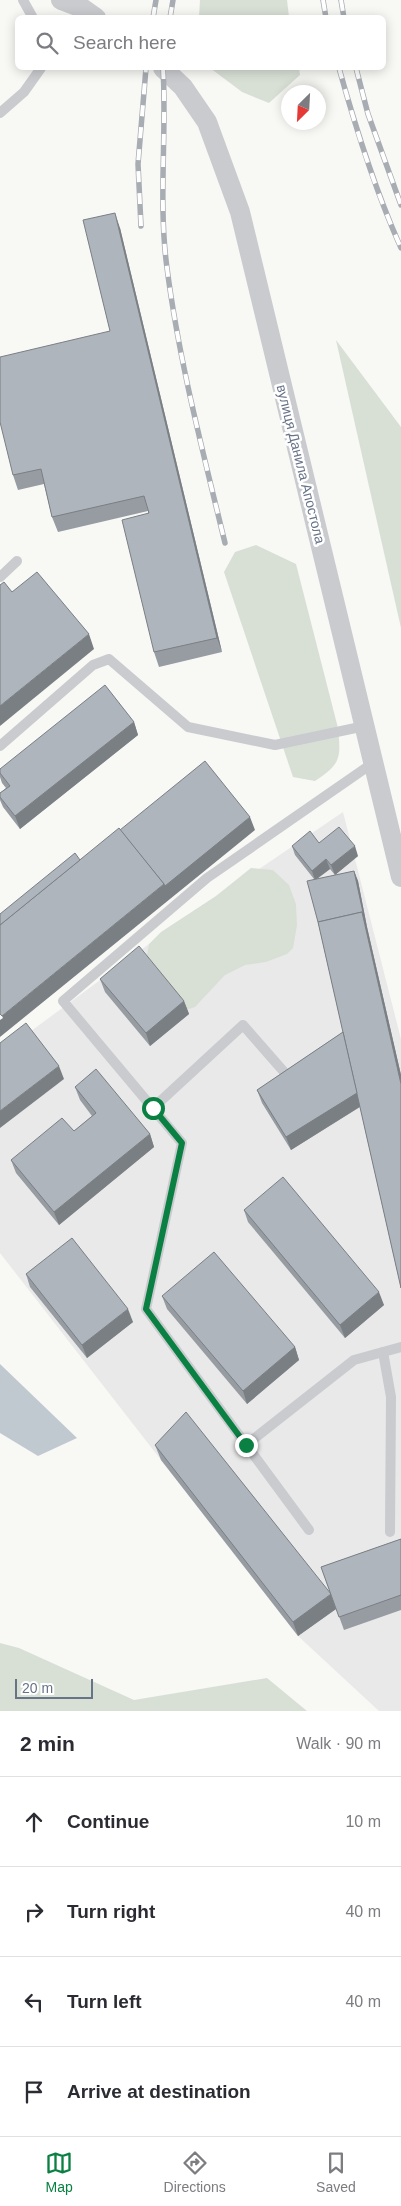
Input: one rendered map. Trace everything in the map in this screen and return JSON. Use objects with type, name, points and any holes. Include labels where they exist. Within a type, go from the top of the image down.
[{"type":"street","points":[[61,0],[84,11]]},
{"type":"street","name":"вулиця Данила Апостола","points":[[165,70],[183,87],[207,122],[240,212],[401,877]]},
{"type":"lane","points":[[23,0],[30,15]]},
{"type":"lane","points":[[27,89],[32,70]]},
{"type":"lane","points":[[0,113],[27,89],[40,70]]},
{"type":"lane","points":[[0,577],[17,561]]},
{"type":"lane","points":[[0,746],[93,664],[109,658],[188,727],[275,745],[365,726]]},
{"type":"lane","points":[[309,1530],[146,1309],[182,1143],[63,1001],[208,878],[374,763]]},
{"type":"lane","points":[[153,1108],[243,1025],[301,1091]]},
{"type":"lane","points":[[246,1445],[354,1360],[401,1347]]},
{"type":"lane","points":[[383,1352],[391,1397],[390,1532]]},
{"type":"shaded area","points":[[200,0],[287,0],[289,15],[199,15]]},
{"type":"shaded area","points":[[213,70],[299,70],[300,75],[289,85],[281,85],[281,92],[269,103],[242,92]]},
{"type":"shaded area","points":[[336,340],[401,427],[401,628]]},
{"type":"shaded area","points":[[256,545],[296,564],[338,728],[339,753],[337,759],[330,770],[315,781],[293,777],[224,572],[235,552]]},
{"type":"shaded area","points":[[343,812],[401,1039],[401,1711],[379,1711],[298,1636],[0,1253],[0,1054],[149,944]]},
{"type":"shaded area","points":[[251,868],[273,870],[289,885],[296,904],[297,925],[293,948],[287,954],[266,962],[245,965],[225,975],[195,1007],[174,1014],[145,966],[149,944],[161,932],[216,896]]},
{"type":"shaded area","points":[[0,1364],[77,1438],[38,1456],[0,1433]]},
{"type":"shaded area","points":[[0,1643],[19,1648],[134,1700],[267,1678],[307,1711],[0,1711]]},
{"type":"building","points":[[115,213],[217,638],[154,652],[122,520],[149,513],[144,496],[52,517],[41,469],[13,475],[0,422],[0,357],[110,331],[83,220]]},
{"type":"building","points":[[37,572],[89,634],[0,706],[0,585],[4,582],[12,592]]},
{"type":"building","points":[[105,685],[134,722],[15,816],[0,797],[0,793],[10,786],[0,773],[0,769]]},
{"type":"building","points":[[205,761],[250,817],[165,886],[120,830]]},
{"type":"building","points":[[339,827],[355,846],[331,865],[326,859],[312,871],[292,846],[310,831],[319,843]]},
{"type":"building","points":[[119,828],[164,884],[2,1016],[0,1014],[0,925]]},
{"type":"building","points":[[75,853],[80,860],[0,925],[0,914]]},
{"type":"building","points":[[354,871],[364,917],[362,912],[318,922],[307,881]]},
{"type":"building","points":[[362,912],[401,1084],[401,1288],[318,922]]},
{"type":"building","points":[[139,946],[184,1001],[146,1033],[100,979]]},
{"type":"building","points":[[26,1023],[59,1066],[0,1111],[0,1043]]},
{"type":"building","points":[[343,1032],[357,1093],[286,1137],[257,1090]]},
{"type":"building","points":[[96,1069],[150,1134],[54,1212],[11,1160],[62,1118],[74,1131],[96,1113],[75,1087]]},
{"type":"building","points":[[283,1177],[379,1292],[340,1325],[244,1210]]},
{"type":"building","points":[[72,1238],[128,1309],[82,1345],[26,1274]]},
{"type":"building","points":[[214,1252],[295,1347],[243,1391],[162,1296]]},
{"type":"building","points":[[186,1412],[331,1594],[293,1622],[155,1445]]},
{"type":"building","points":[[401,1539],[401,1595],[339,1617],[321,1567]]},
{"type":"railway","points":[[154,15],[156,0]]},
{"type":"railway","points":[[170,15],[173,0]]},
{"type":"railway","points":[[323,0],[326,15]]},
{"type":"railway","points":[[341,0],[344,15]]},
{"type":"railway","points":[[141,226],[138,164],[146,70]]},
{"type":"railway","points":[[163,70],[163,218],[167,268],[185,372],[225,543]]},
{"type":"railway","points":[[340,70],[367,159],[401,248]]},
{"type":"railway","points":[[357,70],[368,114],[401,205]]},
{"type":"route","points":[[153,1108],[182,1143],[146,1309],[246,1445]]}]
